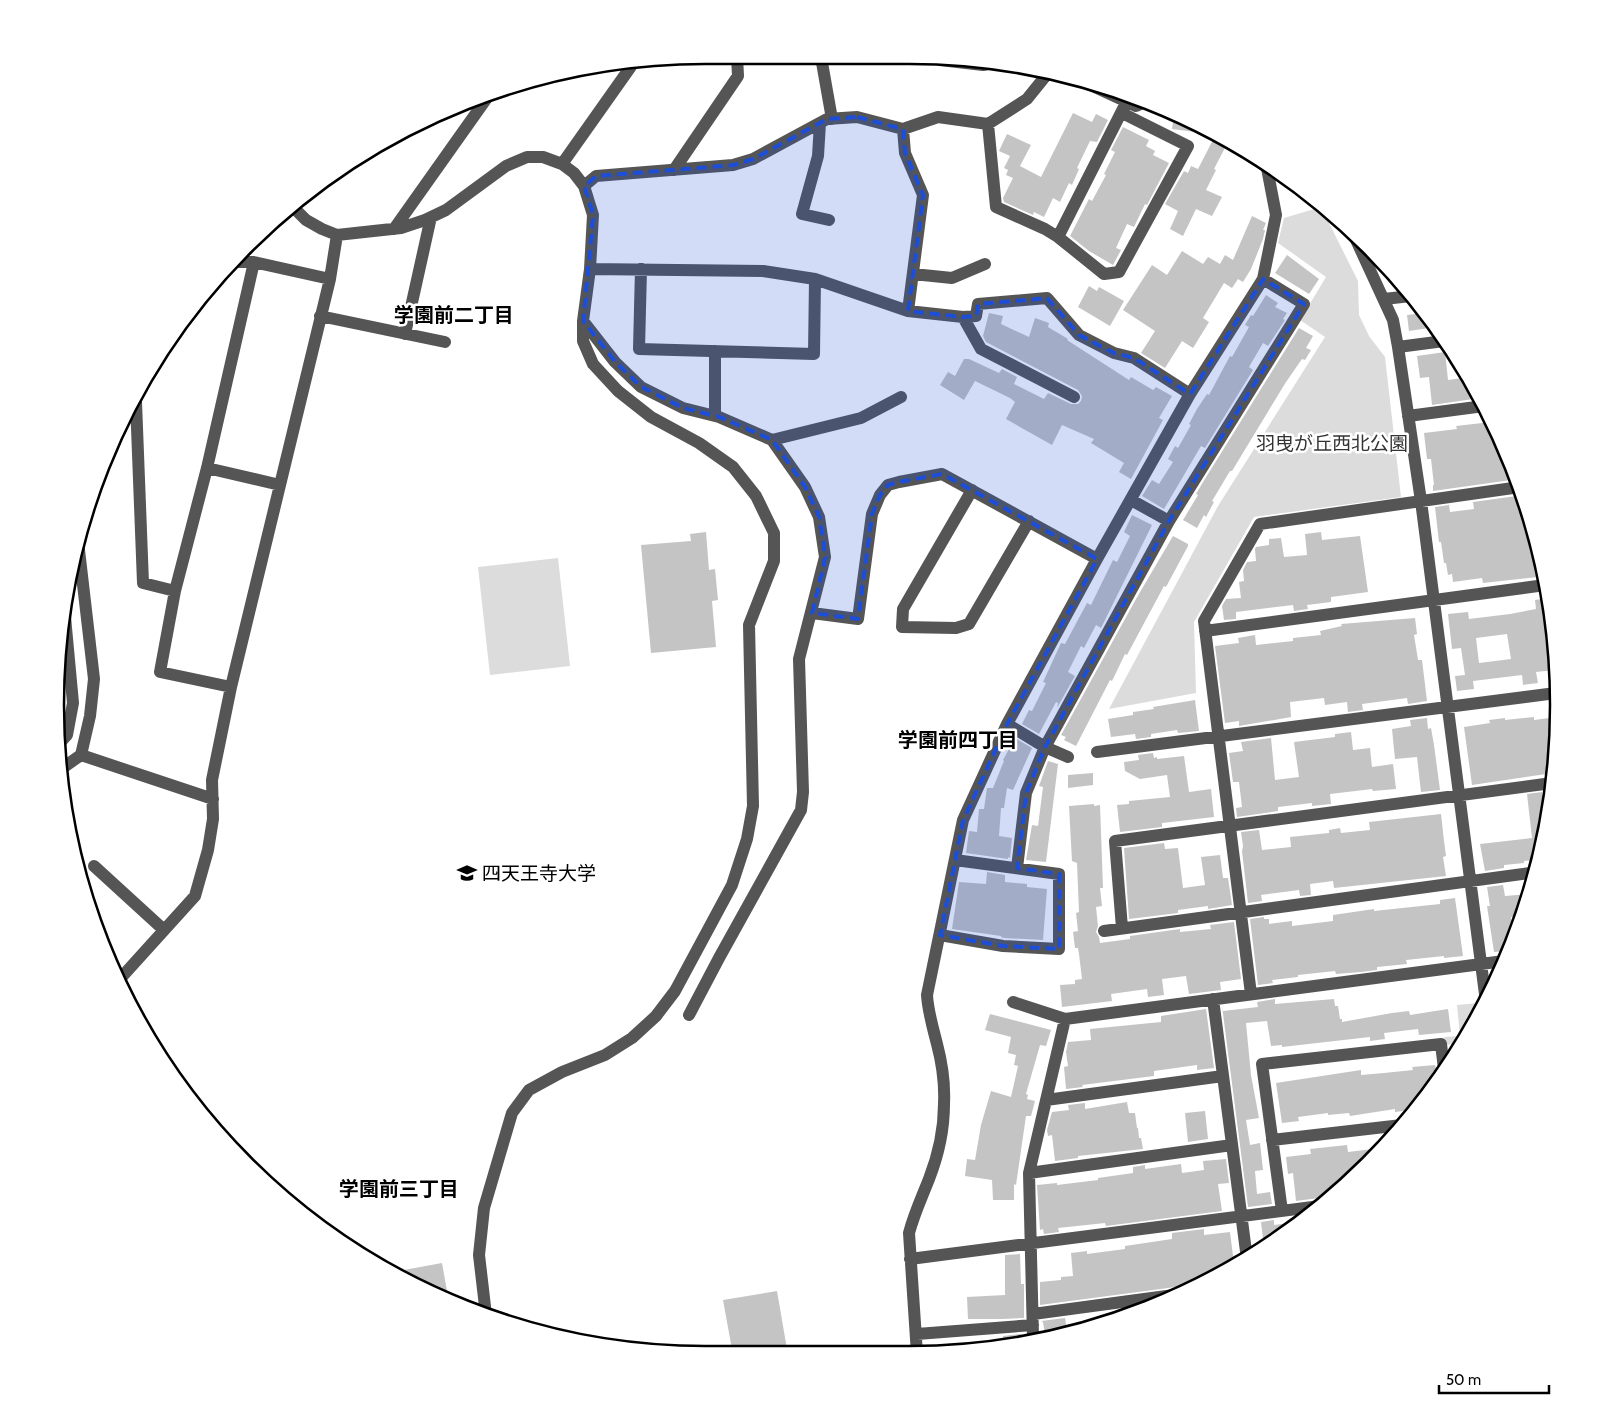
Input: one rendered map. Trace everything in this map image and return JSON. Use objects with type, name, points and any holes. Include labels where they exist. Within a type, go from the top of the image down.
[{"type":"street","points":[[674,170],[738,76],[737,64]]},
{"type":"street","points":[[822,64],[826,121],[802,214],[829,220]]},
{"type":"street","points":[[562,164],[630,68]]},
{"type":"street","points":[[584,186],[596,176],[733,165],[754,159],[826,121],[857,116],[903,129],[938,117],[988,124],[1027,99],[1044,78]]},
{"type":"street","points":[[988,124],[996,207],[1045,229],[1058,237],[1104,274],[1119,272],[1188,146],[1104,95]]},
{"type":"street","points":[[394,229],[481,105]]},
{"type":"street","points":[[1124,107],[1136,106]]},
{"type":"street","points":[[1058,237],[1124,107]]},
{"type":"street","points":[[903,129],[906,153],[923,195],[908,312]]},
{"type":"street","points":[[297,211],[306,220],[337,235],[401,228],[446,210],[506,166],[527,157],[542,157],[562,164],[574,173],[584,186],[593,215],[590,269],[583,321],[583,341],[594,364],[618,391],[651,417],[699,443],[733,467],[756,496],[774,533],[774,561],[749,624],[753,806],[747,839],[732,885],[675,992],[656,1016],[632,1038],[605,1055],[562,1072],[529,1090],[512,1113],[484,1208],[479,1255],[485,1307]]},
{"type":"street","points":[[917,1346],[909,1233],[912,1218],[936,1156],[941,1136],[944,1105],[943,1075],[926,995],[963,820],[1007,724],[1097,559],[1190,394],[1263,279],[1276,215],[1267,174]]},
{"type":"street","points":[[406,334],[431,217]]},
{"type":"street","points":[[124,975],[195,896],[208,850],[213,819],[212,780],[231,687],[330,279],[337,235]]},
{"type":"street","points":[[1362,252],[1393,320],[1398,347],[1484,988]]},
{"type":"street","points":[[242,262],[254,262],[330,279]]},
{"type":"street","points":[[231,687],[160,672],[175,591],[207,468],[254,262]]},
{"type":"street","points":[[913,274],[952,278],[985,264]]},
{"type":"street","points":[[590,269],[763,271],[815,279],[908,312],[963,317],[976,316],[978,304],[1047,298],[1079,335],[1114,353],[1134,358],[1190,394]]},
{"type":"street","points":[[641,269],[639,349],[814,354],[815,279]]},
{"type":"street","points":[[1017,868],[1026,793],[1045,747],[1169,521],[1304,304],[1263,279]]},
{"type":"street","points":[[1384,299],[1403,297]]},
{"type":"street","points":[[320,316],[445,342]]},
{"type":"street","points":[[963,317],[981,349],[1074,397]]},
{"type":"street","points":[[583,321],[615,362],[641,387],[682,408],[715,416],[772,440],[805,487],[819,517],[825,557],[799,660],[803,792],[801,810],[689,1015]]},
{"type":"street","points":[[1398,347],[1437,342]]},
{"type":"street","points":[[715,351],[715,416]]},
{"type":"street","points":[[772,440],[861,418],[901,397]]},
{"type":"street","points":[[1408,416],[1476,407]]},
{"type":"street","points":[[136,409],[142,583],[175,591]]},
{"type":"street","points":[[207,468],[280,484]]},
{"type":"street","points":[[812,613],[858,619],[872,514],[880,495],[888,485],[898,482],[942,474],[1097,559]]},
{"type":"street","points":[[1251,994],[1204,621],[1260,524],[1512,488]]},
{"type":"street","points":[[972,490],[903,609],[902,627],[956,628],[970,624],[1029,522]]},
{"type":"street","points":[[1130,500],[1169,521]]},
{"type":"street","points":[[67,765],[81,755],[90,716],[94,679],[81,559]]},
{"type":"street","points":[[1205,631],[1539,587]]},
{"type":"street","points":[[65,737],[67,735],[73,702],[67,640]]},
{"type":"street","points":[[1097,752],[1447,709],[1550,694]]},
{"type":"street","points":[[1007,724],[1045,747],[1068,756]]},
{"type":"street","points":[[81,755],[213,799]]},
{"type":"street","points":[[1122,928],[1115,841],[1545,785]]},
{"type":"street","points":[[940,935],[1003,946],[1059,949],[1059,874],[955,860]]},
{"type":"street","points":[[94,866],[164,930]]},
{"type":"street","points":[[1104,931],[1527,873]]},
{"type":"street","points":[[1013,1002],[1065,1019],[1496,962]]},
{"type":"street","points":[[1213,999],[1246,1250]]},
{"type":"street","points":[[1033,1325],[1029,1173],[1065,1019]]},
{"type":"street","points":[[1282,1211],[1262,1064],[1441,1044],[1443,1060]]},
{"type":"street","points":[[1046,1100],[1223,1076]]},
{"type":"street","points":[[1272,1140],[1393,1126]]},
{"type":"street","points":[[1029,1173],[1232,1145]]},
{"type":"street","points":[[910,1259],[1307,1208]]},
{"type":"street","points":[[917,1334],[1033,1325],[1141,1302]]},
{"type":"highlighted area","points":[[857,117],[903,129],[905,153],[923,195],[908,311],[963,317],[976,316],[978,304],[1047,298],[1079,335],[1114,353],[1134,358],[1190,394],[1263,279],[1304,304],[1169,521],[1045,747],[1026,793],[1017,868],[1059,874],[1059,949],[1003,946],[940,935],[963,820],[1007,724],[1097,559],[942,474],[899,482],[888,485],[880,495],[872,514],[858,619],[812,613],[825,557],[819,517],[805,487],[772,440],[719,417],[683,408],[641,387],[615,362],[583,321],[593,215],[584,186],[596,176],[733,165],[753,159],[827,119]]},
{"type":"green space","name":"羽曳が丘西北公園","points":[[1315,209],[1327,219],[1358,281],[1359,315],[1369,336],[1385,357],[1401,497],[1254,517],[1194,622],[1196,693],[1109,709],[1218,506],[1325,337],[1300,320],[1326,277],[1278,243],[1284,218]]},
{"type":"green space","points":[[558,558],[570,666],[490,675],[478,567]]},
{"type":"green space","points":[[1476,1003],[1460,1033],[1457,1005]]},
{"type":"green space","points":[[1458,1036],[1453,1044],[1445,1045],[1444,1037]]},
{"type":"building","points":[[1073,113],[1092,122],[1096,114],[1108,120],[1097,142],[1090,141],[1077,168],[1079,169],[1072,185],[1069,183],[1060,202],[1053,198],[1044,217],[1034,212],[1033,215],[1004,202],[1003,198],[1013,178],[1006,175],[1008,170],[1004,168],[1010,156],[999,151],[1007,134],[1031,145],[1020,166],[1041,177]]},
{"type":"building","points":[[1173,121],[1197,132],[1172,129]]},
{"type":"building","points":[[1123,127],[1149,140],[1146,146],[1155,151],[1153,155],[1169,163],[1134,227],[1127,224],[1116,248],[1121,250],[1113,265],[1089,251],[1070,236],[1089,199],[1092,201],[1106,175],[1104,174],[1115,152],[1111,150]]},
{"type":"building","points":[[1213,141],[1225,147],[1206,190],[1222,197],[1212,216],[1196,209],[1183,236],[1170,229],[1178,211],[1165,204],[1184,171],[1188,173],[1191,166],[1198,169]]},
{"type":"building","points":[[1252,216],[1266,223],[1263,230],[1265,230],[1263,239],[1251,269],[1243,282],[1238,279],[1232,288],[1224,283],[1203,318],[1209,322],[1193,348],[1182,341],[1165,368],[1141,353],[1155,331],[1123,310],[1152,265],[1167,275],[1182,251],[1203,264],[1208,257],[1220,264],[1225,255],[1233,260]]},
{"type":"building","points":[[1287,255],[1319,279],[1309,294],[1275,273]]},
{"type":"building","points":[[1089,286],[1097,291],[1099,287],[1124,301],[1110,326],[1078,307]]},
{"type":"building","points":[[1266,295],[1278,303],[1275,307],[1287,313],[1283,319],[1285,320],[1268,346],[1263,343],[1249,367],[1253,370],[1205,448],[1201,446],[1164,509],[1142,496],[1152,480],[1159,484],[1173,462],[1168,459],[1175,446],[1178,448],[1191,425],[1189,424],[1197,409],[1207,394],[1209,395],[1230,356],[1232,357],[1249,327],[1245,325]]},
{"type":"building","points":[[989,313],[1003,316],[1001,324],[1029,337],[1035,318],[1049,323],[1048,327],[1129,380],[1131,377],[1153,390],[1156,387],[1172,396],[1159,418],[1163,420],[1131,479],[1119,472],[1124,463],[1091,443],[1094,439],[1062,425],[1052,445],[1006,419],[1015,402],[1010,398],[975,381],[964,400],[940,385],[948,372],[955,376],[964,359],[969,359],[999,373],[1002,369],[1017,377],[1014,384],[1044,399],[1048,393],[1071,404],[1078,404],[1081,401],[1082,396],[1078,390],[986,342],[983,336]]},
{"type":"building","points":[[1417,314],[1427,328],[1409,331],[1407,315]]},
{"type":"building","points":[[1299,328],[1313,336],[1306,348],[1311,350],[1305,360],[1302,359],[1286,382],[1212,501],[1214,502],[1206,517],[1204,515],[1197,528],[1183,520],[1198,495],[1196,494]]},
{"type":"building","points":[[1444,352],[1448,380],[1460,378],[1472,399],[1432,405],[1429,377],[1420,378],[1417,356]]},
{"type":"building","points":[[1485,423],[1509,480],[1433,491],[1431,459],[1427,459],[1424,433],[1457,429],[1456,426]]},
{"type":"building","points":[[1515,496],[1537,577],[1483,583],[1482,578],[1453,582],[1452,574],[1448,575],[1446,563],[1444,563],[1441,542],[1439,542],[1435,507],[1449,505],[1450,512],[1474,509],[1473,502]]},
{"type":"building","points":[[1132,515],[1152,525],[1101,628],[1096,625],[1084,648],[1081,646],[1068,672],[1075,676],[1057,708],[1058,703],[1056,702],[1039,734],[1022,724],[1029,710],[1032,711],[1046,683],[1043,682],[1061,643],[1065,644],[1087,603],[1091,605],[1113,560],[1117,562],[1130,536],[1124,532]]},
{"type":"building","points":[[706,532],[709,570],[715,569],[718,600],[712,601],[716,647],[651,653],[641,545],[691,541],[690,534]]},
{"type":"building","points":[[1321,532],[1322,540],[1360,536],[1368,592],[1331,597],[1331,602],[1307,605],[1308,609],[1294,611],[1293,605],[1236,612],[1236,619],[1224,620],[1222,606],[1226,599],[1241,598],[1239,582],[1244,581],[1243,570],[1247,562],[1256,561],[1256,547],[1269,545],[1269,539],[1281,538],[1284,557],[1307,555],[1305,534]]},
{"type":"building","points":[[1173,536],[1188,544],[1188,546],[1127,655],[1125,654],[1112,681],[1110,680],[1076,746],[1064,740],[1066,737],[1061,735]]},
{"type":"building","points":[[1541,599],[1549,663],[1549,671],[1536,672],[1538,683],[1523,685],[1522,675],[1473,681],[1474,689],[1457,691],[1455,676],[1465,675],[1461,648],[1452,649],[1448,614],[1468,612],[1469,619],[1536,609],[1535,600]],"holes":[[[1507,634],[1511,659],[1479,663],[1476,638]]]},
{"type":"building","points":[[1415,618],[1417,634],[1414,635],[1418,660],[1422,660],[1427,701],[1408,704],[1407,698],[1362,704],[1363,710],[1348,712],[1347,702],[1325,705],[1324,698],[1290,702],[1291,717],[1239,726],[1239,721],[1225,723],[1215,646],[1239,643],[1238,638],[1255,635],[1256,645],[1293,641],[1293,638],[1321,635],[1320,631],[1342,626],[1341,624]]},
{"type":"building","points":[[1195,700],[1199,731],[1178,733],[1177,730],[1151,734],[1151,737],[1136,739],[1135,734],[1111,737],[1108,719],[1133,715],[1133,712],[1154,709],[1153,707]]},
{"type":"building","points":[[1534,717],[1534,720],[1550,718],[1546,774],[1472,785],[1464,727],[1490,723],[1489,720],[1505,718],[1505,720]]},
{"type":"building","points":[[1427,718],[1428,729],[1431,728],[1440,790],[1421,792],[1417,757],[1395,759],[1392,729],[1411,726],[1410,720]]},
{"type":"building","points":[[1351,732],[1353,750],[1370,748],[1372,767],[1393,764],[1396,789],[1373,791],[1372,789],[1330,794],[1331,804],[1312,806],[1312,803],[1278,807],[1278,811],[1237,817],[1236,808],[1242,807],[1239,782],[1233,782],[1229,753],[1243,751],[1241,742],[1271,738],[1275,780],[1299,777],[1294,742],[1335,737],[1335,734]]},
{"type":"building","points":[[1015,738],[1032,748],[1013,790],[1007,788],[1004,808],[1001,808],[999,836],[1012,838],[1010,858],[966,853],[969,831],[977,832],[979,809],[984,809],[987,788],[993,788],[1003,760]]},
{"type":"building","points":[[1153,753],[1154,758],[1157,757],[1157,759],[1184,756],[1189,792],[1211,789],[1214,817],[1162,823],[1162,827],[1120,832],[1117,805],[1129,804],[1129,801],[1170,797],[1167,775],[1140,779],[1125,771],[1124,762],[1139,760],[1138,755]]},
{"type":"building","points":[[1048,761],[1058,764],[1046,862],[1026,860],[1032,825],[1038,826],[1043,787],[1039,786]]},
{"type":"building","points":[[1093,773],[1093,785],[1068,788],[1068,775]]},
{"type":"building","points":[[1542,792],[1543,798],[1531,860],[1504,865],[1504,868],[1485,871],[1480,844],[1532,838],[1527,794]]},
{"type":"building","points":[[1094,804],[1094,806],[1100,805],[1103,888],[1100,888],[1102,906],[1096,907],[1098,926],[1096,932],[1100,943],[1130,939],[1130,936],[1180,929],[1180,932],[1211,929],[1210,925],[1234,922],[1241,979],[1220,982],[1221,990],[1189,994],[1186,976],[1162,979],[1164,995],[1148,997],[1147,989],[1111,994],[1112,1001],[1062,1007],[1060,985],[1075,984],[1075,980],[1082,979],[1078,948],[1075,948],[1073,932],[1078,931],[1076,913],[1079,912],[1077,863],[1072,861],[1069,806]]},
{"type":"building","points":[[1441,814],[1446,856],[1443,857],[1446,876],[1334,888],[1333,881],[1310,884],[1311,895],[1300,896],[1299,890],[1261,895],[1262,901],[1248,903],[1241,832],[1259,830],[1262,850],[1291,847],[1290,837],[1329,833],[1329,830],[1340,828],[1341,833],[1370,830],[1369,822]]},
{"type":"building","points":[[1164,843],[1165,849],[1178,848],[1183,888],[1205,885],[1201,857],[1220,855],[1223,878],[1228,878],[1232,905],[1208,909],[1208,906],[1178,910],[1178,913],[1129,919],[1124,848]]},
{"type":"building","points":[[987,872],[1005,875],[1005,882],[1027,884],[1027,887],[1047,889],[1043,940],[1004,938],[952,929],[959,882],[986,884]]},
{"type":"building","points":[[1503,885],[1505,896],[1521,895],[1514,917],[1511,917],[1512,922],[1500,952],[1494,952],[1487,906],[1490,906],[1487,887]]},
{"type":"building","points":[[1455,898],[1463,956],[1406,960],[1407,964],[1377,967],[1377,970],[1361,972],[1336,974],[1335,971],[1298,975],[1298,977],[1272,980],[1273,983],[1258,985],[1250,919],[1264,917],[1264,919],[1269,919],[1269,924],[1292,921],[1292,926],[1333,921],[1333,915],[1374,909],[1374,911],[1440,904],[1440,900]]},
{"type":"building","points":[[1275,999],[1275,1004],[1334,999],[1342,1022],[1392,1013],[1409,1011],[1410,1015],[1448,1009],[1451,1032],[1419,1035],[1418,1029],[1384,1033],[1385,1039],[1370,1041],[1370,1037],[1282,1047],[1282,1045],[1271,1046],[1267,1021],[1246,1023],[1251,1075],[1259,1118],[1246,1120],[1250,1145],[1260,1143],[1263,1170],[1255,1171],[1257,1194],[1270,1192],[1272,1204],[1248,1207],[1222,1006],[1223,1011],[1258,1007],[1257,1002]]},
{"type":"building","points":[[1206,1009],[1214,1068],[1197,1070],[1197,1065],[1154,1071],[1154,1076],[1082,1085],[1083,1087],[1066,1089],[1064,1067],[1068,1066],[1066,1052],[1068,1042],[1091,1040],[1090,1029],[1161,1022],[1161,1016]]},
{"type":"building","points":[[990,1014],[1051,1030],[1046,1046],[1040,1045],[1026,1094],[1028,1095],[1027,1099],[1035,1101],[1031,1116],[1026,1116],[1016,1185],[1014,1184],[1014,1200],[993,1200],[992,1180],[965,1176],[967,1159],[975,1160],[981,1125],[991,1091],[1011,1097],[1018,1066],[1014,1065],[1016,1055],[1008,1053],[1011,1037],[985,1030]]},
{"type":"building","points":[[1435,1065],[1436,1069],[1405,1111],[1395,1112],[1395,1109],[1350,1116],[1349,1113],[1328,1115],[1328,1113],[1298,1117],[1299,1121],[1282,1123],[1276,1083],[1361,1070],[1361,1075],[1413,1070],[1412,1067]]},
{"type":"building","points":[[1127,1102],[1129,1113],[1135,1113],[1139,1138],[1141,1138],[1143,1149],[1078,1156],[1078,1158],[1055,1161],[1052,1135],[1048,1136],[1047,1130],[1052,1112],[1069,1110],[1068,1105],[1085,1103],[1085,1109]]},
{"type":"building","points":[[1205,1111],[1208,1139],[1188,1142],[1185,1113]]},
{"type":"building","points":[[1347,1145],[1348,1152],[1370,1149],[1318,1198],[1296,1201],[1293,1173],[1288,1174],[1286,1157],[1311,1154],[1310,1149]]},
{"type":"building","points":[[1226,1159],[1229,1183],[1218,1184],[1222,1211],[1106,1226],[1105,1223],[1058,1228],[1059,1232],[1044,1234],[1043,1229],[1040,1230],[1037,1185],[1057,1183],[1057,1185],[1098,1180],[1098,1178],[1133,1173],[1133,1167],[1145,1165],[1145,1169],[1181,1164],[1182,1173],[1204,1170],[1203,1161]]},
{"type":"building","points":[[1274,1220],[1274,1225],[1285,1224],[1263,1239],[1261,1222]]},
{"type":"building","points":[[1204,1229],[1204,1235],[1230,1232],[1233,1256],[1238,1255],[1178,1287],[1040,1305],[1040,1282],[1061,1280],[1061,1277],[1073,1276],[1071,1253],[1087,1251],[1087,1254],[1125,1249],[1125,1246],[1172,1239],[1172,1233]]},
{"type":"building","points":[[1020,1254],[1021,1284],[1024,1284],[1024,1318],[968,1319],[967,1297],[1005,1295],[1005,1255]]},
{"type":"building","points":[[442,1263],[447,1291],[421,1280],[403,1270]]},
{"type":"building","points":[[777,1291],[786,1346],[731,1346],[723,1300]]},
{"type":"building","points":[[1065,1318],[1066,1326],[1044,1331],[1043,1322],[1041,1321]]},
{"type":"building","points":[[1021,1334],[1021,1336],[1003,1339],[1003,1336]]},
{"type":"place","name":"四天王寺大学","points":[[467,873]]},
{"type":"district","name":"学園前二丁目","points":[[454,315]]},
{"type":"district","name":"学園前四丁目","points":[[958,740]]},
{"type":"district","name":"学園前三丁目","points":[[399,1189]]}]
